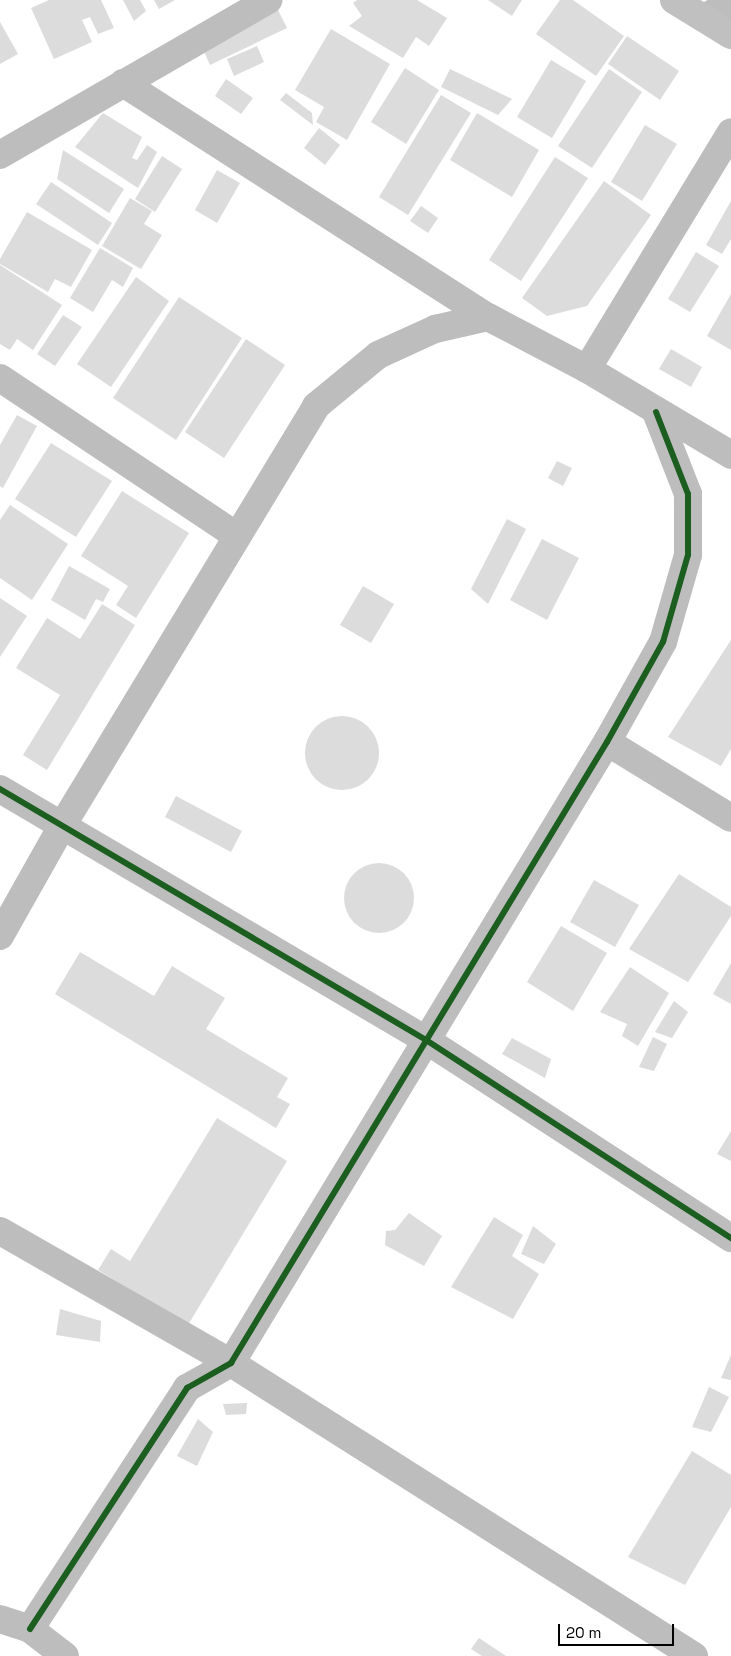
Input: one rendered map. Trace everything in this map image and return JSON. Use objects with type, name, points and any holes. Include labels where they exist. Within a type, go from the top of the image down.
[{"type":"street","points":[[0,155],[268,0]]},
{"type":"street","points":[[674,0],[731,35]]},
{"type":"street","points":[[704,18],[731,3]]},
{"type":"street","points":[[123,83],[488,317],[587,370],[731,455]]},
{"type":"street","points":[[587,370],[731,132]]},
{"type":"street","points":[[0,936],[62,826],[316,406],[378,355],[435,329],[488,317]]},
{"type":"street","points":[[0,378],[237,536]]},
{"type":"street","points":[[30,1630],[187,1388],[231,1362],[607,742],[663,642],[688,555],[688,494],[656,412]]},
{"type":"street","points":[[607,742],[731,818]]},
{"type":"street","points":[[0,789],[426,1040],[731,1238]]},
{"type":"street","points":[[0,1230],[231,1362],[694,1656]]},
{"type":"street","points":[[0,1619],[30,1630],[65,1656]]},
{"type":"building","points":[[49,0],[101,0],[114,28],[98,34],[90,17],[82,20],[92,42],[54,59],[31,8]]},
{"type":"building","points":[[123,0],[140,0],[146,11],[134,21]]},
{"type":"building","points":[[154,0],[175,0],[159,9]]},
{"type":"building","points":[[357,0],[417,0],[447,18],[429,46],[416,37],[403,58],[349,26],[362,16],[353,3]]},
{"type":"building","points":[[488,0],[522,0],[512,16]]},
{"type":"building","points":[[560,0],[573,0],[624,36],[596,76],[536,34]]},
{"type":"building","points":[[278,10],[287,28],[210,65],[202,47]]},
{"type":"building","points":[[0,22],[18,54],[0,64]]},
{"type":"building","points":[[331,29],[390,64],[347,140],[316,122],[324,107],[295,90]]},
{"type":"building","points":[[627,36],[679,71],[660,100],[608,64]]},
{"type":"building","points":[[257,46],[264,62],[234,76],[227,59]]},
{"type":"building","points":[[551,60],[586,81],[552,138],[517,117]]},
{"type":"building","points":[[405,68],[439,90],[406,144],[371,122]]},
{"type":"building","points":[[450,69],[512,99],[498,115],[441,87]]},
{"type":"building","points":[[609,69],[642,92],[592,168],[558,146]]},
{"type":"building","points":[[226,79],[253,98],[241,114],[215,96]]},
{"type":"building","points":[[286,93],[312,113],[313,125],[280,100]]},
{"type":"building","points":[[441,95],[471,113],[408,215],[379,197]]},
{"type":"building","points":[[103,113],[142,137],[132,158],[137,160],[147,145],[157,152],[138,188],[75,147]]},
{"type":"building","points":[[477,113],[539,150],[512,197],[450,160]]},
{"type":"building","points":[[645,125],[677,144],[642,201],[611,182]]},
{"type":"building","points":[[319,128],[340,145],[325,165],[304,148]]},
{"type":"building","points":[[63,150],[124,189],[109,213],[57,179]]},
{"type":"building","points":[[162,156],[182,169],[155,212],[135,199]]},
{"type":"building","points":[[555,157],[588,178],[521,281],[489,260]]},
{"type":"building","points":[[217,170],[240,183],[217,223],[195,210]]},
{"type":"building","points":[[604,181],[651,215],[587,306],[547,316],[522,298]]},
{"type":"building","points":[[51,182],[112,223],[98,245],[36,204]]},
{"type":"building","points":[[130,198],[152,211],[144,224],[162,235],[141,269],[102,246]]},
{"type":"building","points":[[731,201],[731,239],[722,254],[706,245]]},
{"type":"building","points":[[421,206],[438,218],[428,233],[410,221]]},
{"type":"building","points":[[27,212],[92,250],[71,287],[55,279],[48,292],[0,264],[0,259]]},
{"type":"building","points":[[100,248],[133,268],[123,287],[112,280],[93,312],[70,298]]},
{"type":"building","points":[[696,252],[719,266],[690,312],[668,299]]},
{"type":"building","points":[[0,265],[62,305],[33,350],[17,339],[10,350],[0,344]]},
{"type":"building","points":[[136,277],[169,301],[111,387],[77,364]]},
{"type":"building","points":[[731,294],[731,350],[707,336]]},
{"type":"building","points":[[179,297],[242,338],[176,440],[113,398]]},
{"type":"building","points":[[63,315],[82,327],[55,366],[37,354]]},
{"type":"building","points":[[246,339],[285,365],[224,458],[185,432]]},
{"type":"building","points":[[671,349],[702,367],[691,387],[659,369]]},
{"type":"building","points":[[17,415],[37,426],[3,488],[0,486],[0,445]]},
{"type":"building","points":[[51,443],[112,481],[76,537],[15,499]]},
{"type":"building","points":[[557,461],[572,468],[563,486],[548,478]]},
{"type":"building","points":[[122,491],[189,533],[136,618],[116,605],[128,586],[81,556]]},
{"type":"building","points":[[10,505],[68,544],[32,600],[0,578],[0,520]]},
{"type":"building","points":[[507,519],[526,529],[488,604],[471,589]]},
{"type":"building","points":[[542,539],[579,558],[547,620],[510,600]]},
{"type":"building","points":[[69,566],[110,589],[103,602],[96,599],[85,620],[51,600]]},
{"type":"building","points":[[363,586],[394,604],[371,643],[340,625]]},
{"type":"building","points":[[0,598],[27,616],[0,657]]},
{"type":"building","points":[[102,604],[135,625],[47,770],[23,755],[60,695],[16,668],[47,618],[80,639]]},
{"type":"building","points":[[731,640],[731,749],[721,766],[668,737]]},
{"type":"building","points":[[342,716],[363,722],[373,732],[379,753],[373,774],[363,784],[342,790],[321,784],[311,774],[305,753],[311,732],[321,722]]},
{"type":"building","points":[[176,796],[242,831],[231,852],[165,817]]},
{"type":"building","points":[[372,863],[386,863],[399,869],[408,878],[414,891],[412,911],[404,923],[386,933],[372,933],[359,927],[350,918],[344,905],[344,891],[350,878],[359,869]]},
{"type":"building","points":[[679,874],[731,907],[731,916],[688,982],[629,949]]},
{"type":"building","points":[[594,880],[639,905],[615,947],[570,922]]},
{"type":"building","points":[[561,926],[607,953],[573,1011],[527,982]]},
{"type":"building","points":[[80,952],[154,996],[172,966],[225,998],[206,1029],[288,1078],[277,1097],[290,1104],[276,1128],[55,994]]},
{"type":"building","points":[[731,963],[731,1004],[713,994]]},
{"type":"building","points":[[630,967],[669,993],[638,1046],[622,1036],[627,1024],[600,1012]]},
{"type":"building","points":[[674,1001],[688,1012],[672,1038],[655,1032]]},
{"type":"building","points":[[653,1037],[667,1044],[654,1071],[639,1067]]},
{"type":"building","points":[[512,1038],[551,1059],[545,1078],[502,1054]]},
{"type":"building","points":[[217,1118],[287,1161],[188,1325],[98,1270],[111,1249],[130,1261]]},
{"type":"building","points":[[731,1131],[731,1161],[717,1154]]},
{"type":"building","points":[[409,1213],[442,1236],[424,1266],[385,1245],[386,1231],[395,1230]]},
{"type":"building","points":[[494,1217],[523,1235],[512,1256],[539,1274],[513,1319],[451,1287]]},
{"type":"building","points":[[533,1226],[556,1244],[544,1264],[521,1254]]},
{"type":"building","points":[[60,1309],[101,1321],[100,1342],[56,1335]]},
{"type":"building","points":[[731,1355],[731,1380],[721,1378]]},
{"type":"building","points":[[709,1387],[729,1397],[711,1432],[692,1427]]},
{"type":"building","points":[[247,1403],[246,1414],[226,1415],[223,1404]]},
{"type":"building","points":[[198,1419],[213,1432],[197,1466],[177,1456]]},
{"type":"building","points":[[692,1451],[731,1475],[731,1507],[685,1585],[628,1557]]},
{"type":"building","points":[[479,1638],[506,1656],[482,1656],[471,1649]]},
{"type":"cycle path","points":[[30,1629],[187,1388],[231,1363],[607,742],[663,642],[688,555],[688,494],[656,412]]},
{"type":"cycle path","points":[[0,789],[426,1040],[731,1238]]}]
